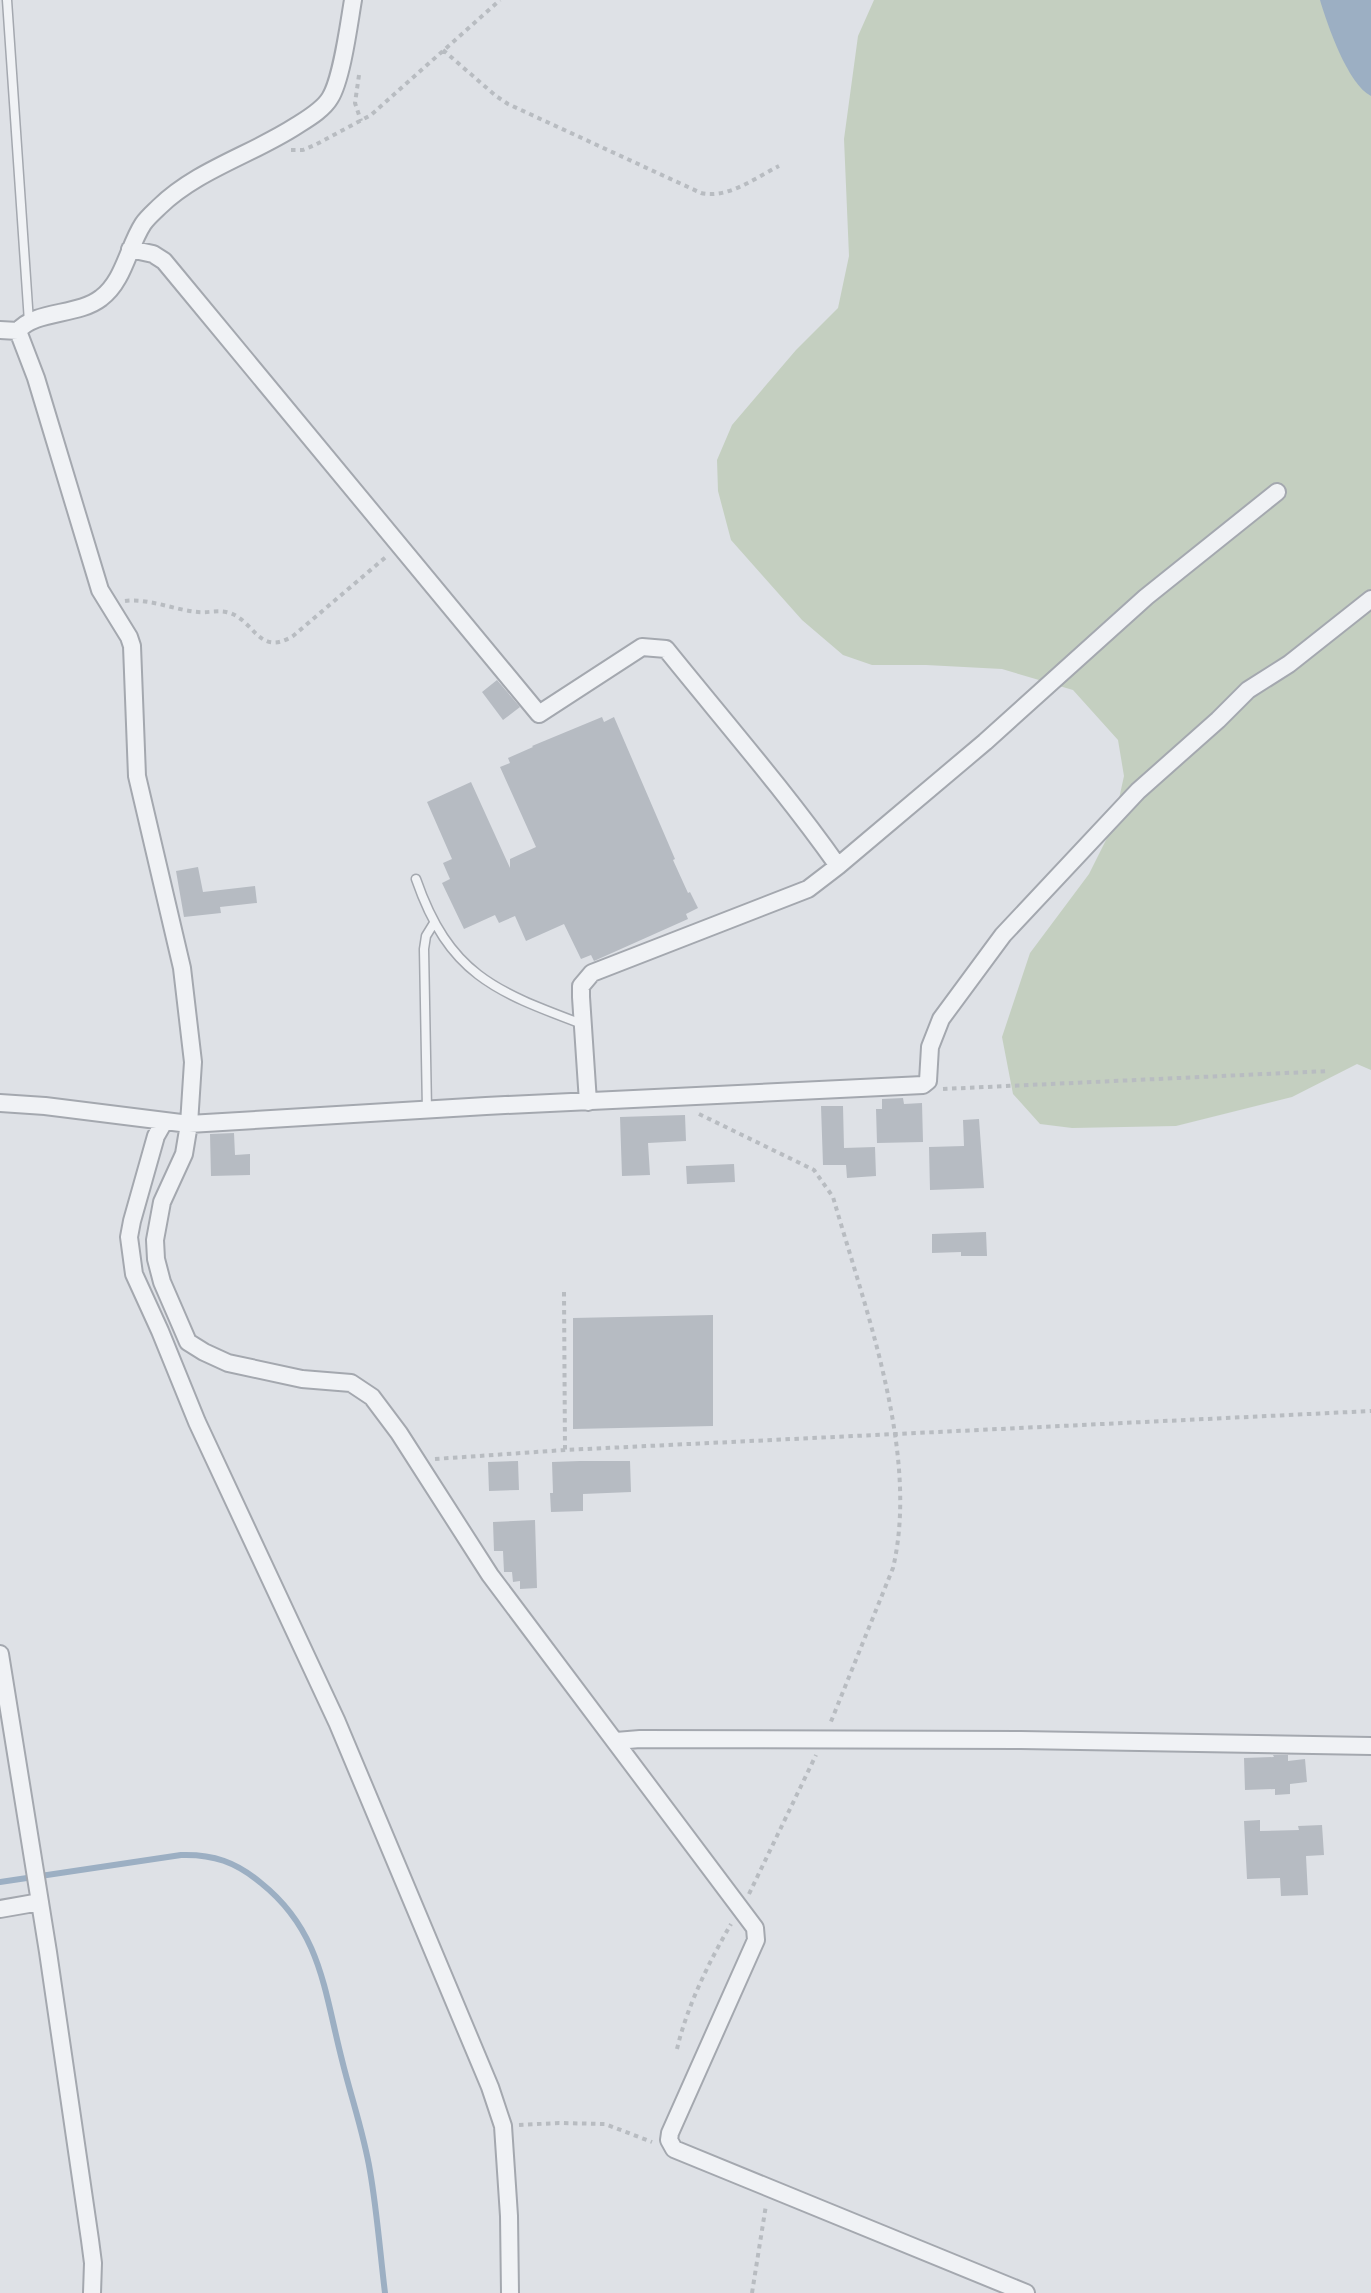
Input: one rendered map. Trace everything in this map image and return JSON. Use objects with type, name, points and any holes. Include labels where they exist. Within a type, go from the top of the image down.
[{"type":"street","points":[[0,330],[24,327],[97,301],[111,291],[144,222],[178,190],[212,170],[270,143],[312,116],[330,98],[338,73],[353,0]]},
{"type":"street","points":[[130,249],[153,254],[164,261],[539,714],[642,646],[666,649],[785,793],[838,866]]},
{"type":"street","points":[[24,327],[36,378],[94,574],[100,590],[129,637],[132,646],[137,776],[182,968],[193,1062],[189,1124],[184,1154],[162,1202],[155,1240],[156,1259],[162,1282],[188,1342],[228,1363],[302,1379],[351,1383],[372,1397],[417,1461],[490,1575],[755,1928],[756,1940],[672,2127],[669,2137],[670,2144],[680,2153],[1026,2293]]},
{"type":"street","points":[[588,1102],[581,986],[592,973],[808,888],[838,866],[985,742],[1146,597],[1277,492]]},
{"type":"street","points":[[0,1103],[45,1106],[189,1124],[913,1086],[926,1083],[929,1077],[930,1047],[941,1019],[1003,935],[1138,791],[1218,720],[1248,690],[1289,664],[1371,598]]},
{"type":"street","points":[[164,1122],[156,1136],[132,1221],[129,1237],[134,1274],[197,1422],[337,1722],[463,2018],[503,2126],[509,2216],[510,2293]]},
{"type":"street","points":[[0,1654],[40,1902],[90,2240],[93,2264],[92,2293]]},
{"type":"street","points":[[616,1741],[623,1739],[824,1740],[1371,1746]]},
{"type":"street","points":[[0,1909],[40,1902]]},
{"type":"lane","points":[[8,0],[24,327]]},
{"type":"lane","points":[[416,879],[434,923],[466,965],[490,984],[530,1005],[582,1024]]},
{"type":"lane","points":[[427,1110],[424,950],[426,936],[434,923]]},
{"type":"path","points":[[270,143],[276,150],[303,150],[371,115],[500,0]]},
{"type":"path","points":[[443,50],[449,58],[508,104],[701,193],[717,194],[731,191],[779,166]]},
{"type":"path","points":[[110,607],[130,600],[199,612],[223,611],[235,616],[264,640],[272,643],[281,642],[293,636],[400,546]]},
{"type":"path","points":[[926,1083],[930,1088],[945,1089],[1329,1071]]},
{"type":"path","points":[[676,2049],[681,2030],[700,1985],[754,1884],[824,1740],[894,1561],[899,1538],[900,1512],[895,1425],[833,1197],[814,1170],[698,1113],[688,1107],[681,1098]]},
{"type":"path","points":[[564,1292],[565,1450]]},
{"type":"path","points":[[417,1461],[565,1450],[1371,1411]]},
{"type":"path","points":[[503,2126],[594,2122],[621,2129],[659,2144],[670,2144]]},
{"type":"path","points":[[752,2293],[769,2190]]},
{"type":"green space","points":[[874,0],[1371,0],[1371,1070],[1357,1064],[1292,1097],[1176,1126],[1072,1128],[1040,1124],[1013,1094],[1002,1037],[1030,953],[1089,874],[1113,826],[1124,776],[1118,740],[1073,690],[1002,669],[872,665],[843,655],[802,620],[731,540],[718,491],[717,460],[732,425],[796,350],[838,308],[849,256],[844,139],[858,36]]},
{"type":"water","points":[[1320,0],[1371,0],[1371,96],[1362,90],[1347,67],[1333,38]]},
{"type":"building","points":[[497,680],[520,707],[503,720],[482,692]]},
{"type":"building","points":[[602,717],[604,722],[614,717],[675,859],[673,860],[688,893],[690,892],[698,908],[686,914],[688,919],[594,961],[591,955],[581,959],[564,924],[526,941],[515,916],[499,923],[495,915],[464,929],[442,883],[450,879],[443,863],[452,859],[427,802],[471,782],[510,868],[510,859],[536,847],[500,767],[510,763],[508,758],[532,746]]},
{"type":"building","points":[[198,867],[203,892],[255,886],[257,903],[220,907],[221,913],[184,917],[176,871]]},
{"type":"building","points":[[903,1098],[904,1104],[922,1103],[923,1142],[877,1143],[876,1109],[882,1109],[882,1099]]},
{"type":"building","points":[[821,1106],[843,1106],[844,1148],[875,1147],[876,1176],[847,1178],[846,1165],[823,1165]]},
{"type":"building","points":[[685,1115],[686,1141],[648,1143],[650,1175],[622,1176],[620,1117]]},
{"type":"building","points":[[979,1119],[984,1188],[930,1190],[929,1147],[964,1146],[963,1120]]},
{"type":"building","points":[[234,1133],[235,1155],[250,1154],[250,1175],[211,1176],[210,1134]]},
{"type":"building","points":[[734,1164],[735,1182],[687,1184],[686,1166]]},
{"type":"building","points":[[986,1232],[987,1256],[961,1256],[961,1252],[932,1253],[932,1234]]},
{"type":"building","points":[[713,1315],[713,1426],[573,1429],[573,1318]]},
{"type":"building","points":[[518,1461],[519,1490],[489,1491],[488,1462]]},
{"type":"building","points":[[630,1461],[631,1492],[583,1494],[583,1511],[551,1512],[552,1462]]},
{"type":"building","points":[[535,1520],[537,1588],[520,1589],[520,1581],[513,1582],[512,1572],[504,1572],[503,1551],[494,1551],[493,1522]]},
{"type":"building","points":[[1273,1755],[1288,1755],[1288,1761],[1305,1759],[1307,1782],[1290,1784],[1290,1794],[1275,1795],[1275,1789],[1245,1790],[1244,1758],[1274,1757]]},
{"type":"building","points":[[1260,1820],[1260,1831],[1299,1830],[1298,1826],[1322,1825],[1324,1855],[1306,1856],[1308,1895],[1281,1896],[1280,1878],[1247,1879],[1244,1821]]},
{"type":"waterway","points":[[0,1882],[193,1855],[214,1858],[233,1865],[252,1876],[281,1902],[296,1921],[308,1942],[324,1986],[367,2157],[375,2201],[385,2293]]}]
